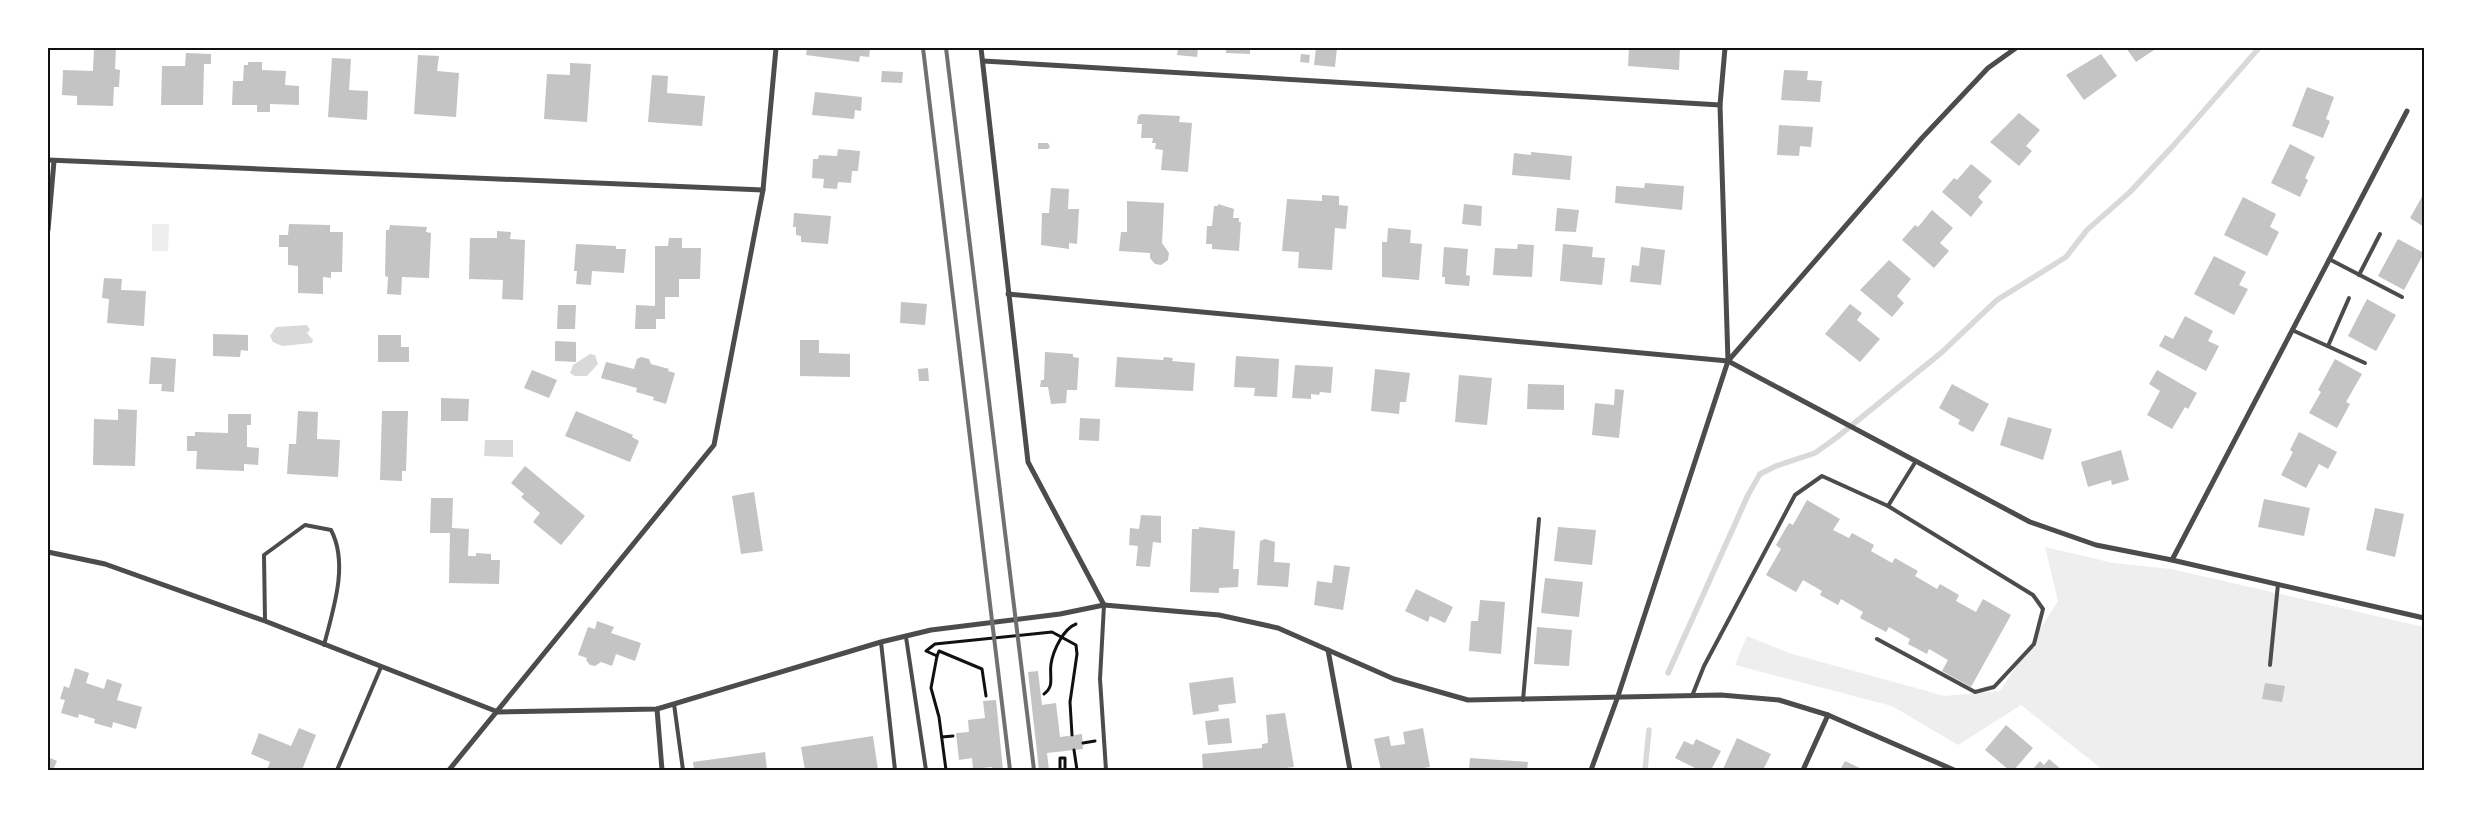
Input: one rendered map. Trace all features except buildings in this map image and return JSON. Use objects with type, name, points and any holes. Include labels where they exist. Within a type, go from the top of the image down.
[{"type":"street","points":[[449,770],[714,445],[763,190],[776,48]]},
{"type":"street","points":[[981,48],[1028,462],[1104,605]]},
{"type":"street","points":[[1591,770],[1617,699],[1728,362],[1720,105],[1725,48]]},
{"type":"street","points":[[1728,362],[1922,138],[1988,68],[2016,48]]},
{"type":"street","points":[[983,60],[1720,105]]},
{"type":"street","points":[[2172,560],[2407,111]]},
{"type":"street","points":[[48,160],[763,190]]},
{"type":"street","points":[[48,230],[54,161]]},
{"type":"street","points":[[1008,294],[1728,362],[2030,522],[2096,545],[2172,560],[2424,618]]},
{"type":"street","points":[[48,552],[105,564],[265,621],[498,712],[657,709],[881,642],[931,630],[1060,614],[1104,605],[1219,615],[1278,628],[1394,679],[1468,700],[1617,699],[1721,695],[1779,700],[1828,716],[1954,770]]},
{"type":"street","points":[[1328,650],[1350,770]]},
{"type":"street","points":[[657,709],[662,770]]},
{"type":"street","points":[[1803,770],[1828,716]]},
{"type":"lane","points":[[2359,275],[2380,234]]},
{"type":"lane","points":[[2329,259],[2402,297]]},
{"type":"lane","points":[[2328,346],[2349,298]]},
{"type":"lane","points":[[2292,330],[2365,363]]},
{"type":"lane","points":[[1888,506],[1916,461]]},
{"type":"lane","points":[[1692,696],[1704,666],[1795,495],[1822,476],[1888,506],[2033,595],[2043,609],[2034,644],[1994,687],[1975,692],[1877,639]]},
{"type":"lane","points":[[1523,700],[1539,518]]},
{"type":"lane","points":[[265,621],[264,555],[305,525],[331,530],[338,543],[337,590],[324,645]]},
{"type":"lane","points":[[2270,665],[2278,584]]},
{"type":"lane","points":[[1104,605],[1100,679],[1106,770]]},
{"type":"lane","points":[[906,637],[926,770]]},
{"type":"lane","points":[[881,642],[895,770]]},
{"type":"lane","points":[[337,770],[381,667]]},
{"type":"lane","points":[[674,704],[683,770]]},
{"type":"path","points":[[1044,694],[1051,684],[1051,664],[1062,637],[1069,627]]},
{"type":"path","points":[[937,656],[926,651],[935,644],[1052,632],[1076,645],[1078,654],[1070,702],[1072,735]]},
{"type":"path","points":[[946,770],[939,716],[931,688],[938,651],[982,670],[986,696]]},
{"type":"path","points":[[942,738],[953,736]]},
{"type":"path","points":[[1074,750],[1078,765],[1076,770]]},
{"type":"path","points":[[1060,770],[1060,758],[1065,758],[1065,770]]},
{"type":"shaded area","points":[[152,224],[169,224],[168,251],[152,251]]},
{"type":"shaded area","points":[[307,325],[310,330],[307,333],[313,340],[312,343],[282,346],[273,342],[270,336],[276,327]]},
{"type":"shaded area","points":[[590,354],[595,355],[598,364],[587,376],[575,376],[570,373],[573,365]]},
{"type":"shaded area","points":[[485,440],[513,440],[513,457],[484,456]]},
{"type":"shaded area","points":[[2045,547],[2113,563],[2171,569],[2424,627],[2424,770],[2103,770],[2021,705],[1958,745],[1892,706],[1735,665],[1747,636],[1792,654],[1945,696],[2000,691],[2058,601]]},
{"type":"waterway","points":[[1668,673],[1748,495],[1760,474],[1776,466],[1815,453],[1941,353],[1997,300],[2066,257],[2087,230],[2130,192],[2173,146],[2259,48]]},
{"type":"waterway","points":[[1645,770],[1649,730]]},
{"type":"railway","points":[[923,48],[1010,770]]},
{"type":"railway","points":[[946,48],[1034,770]]}]
